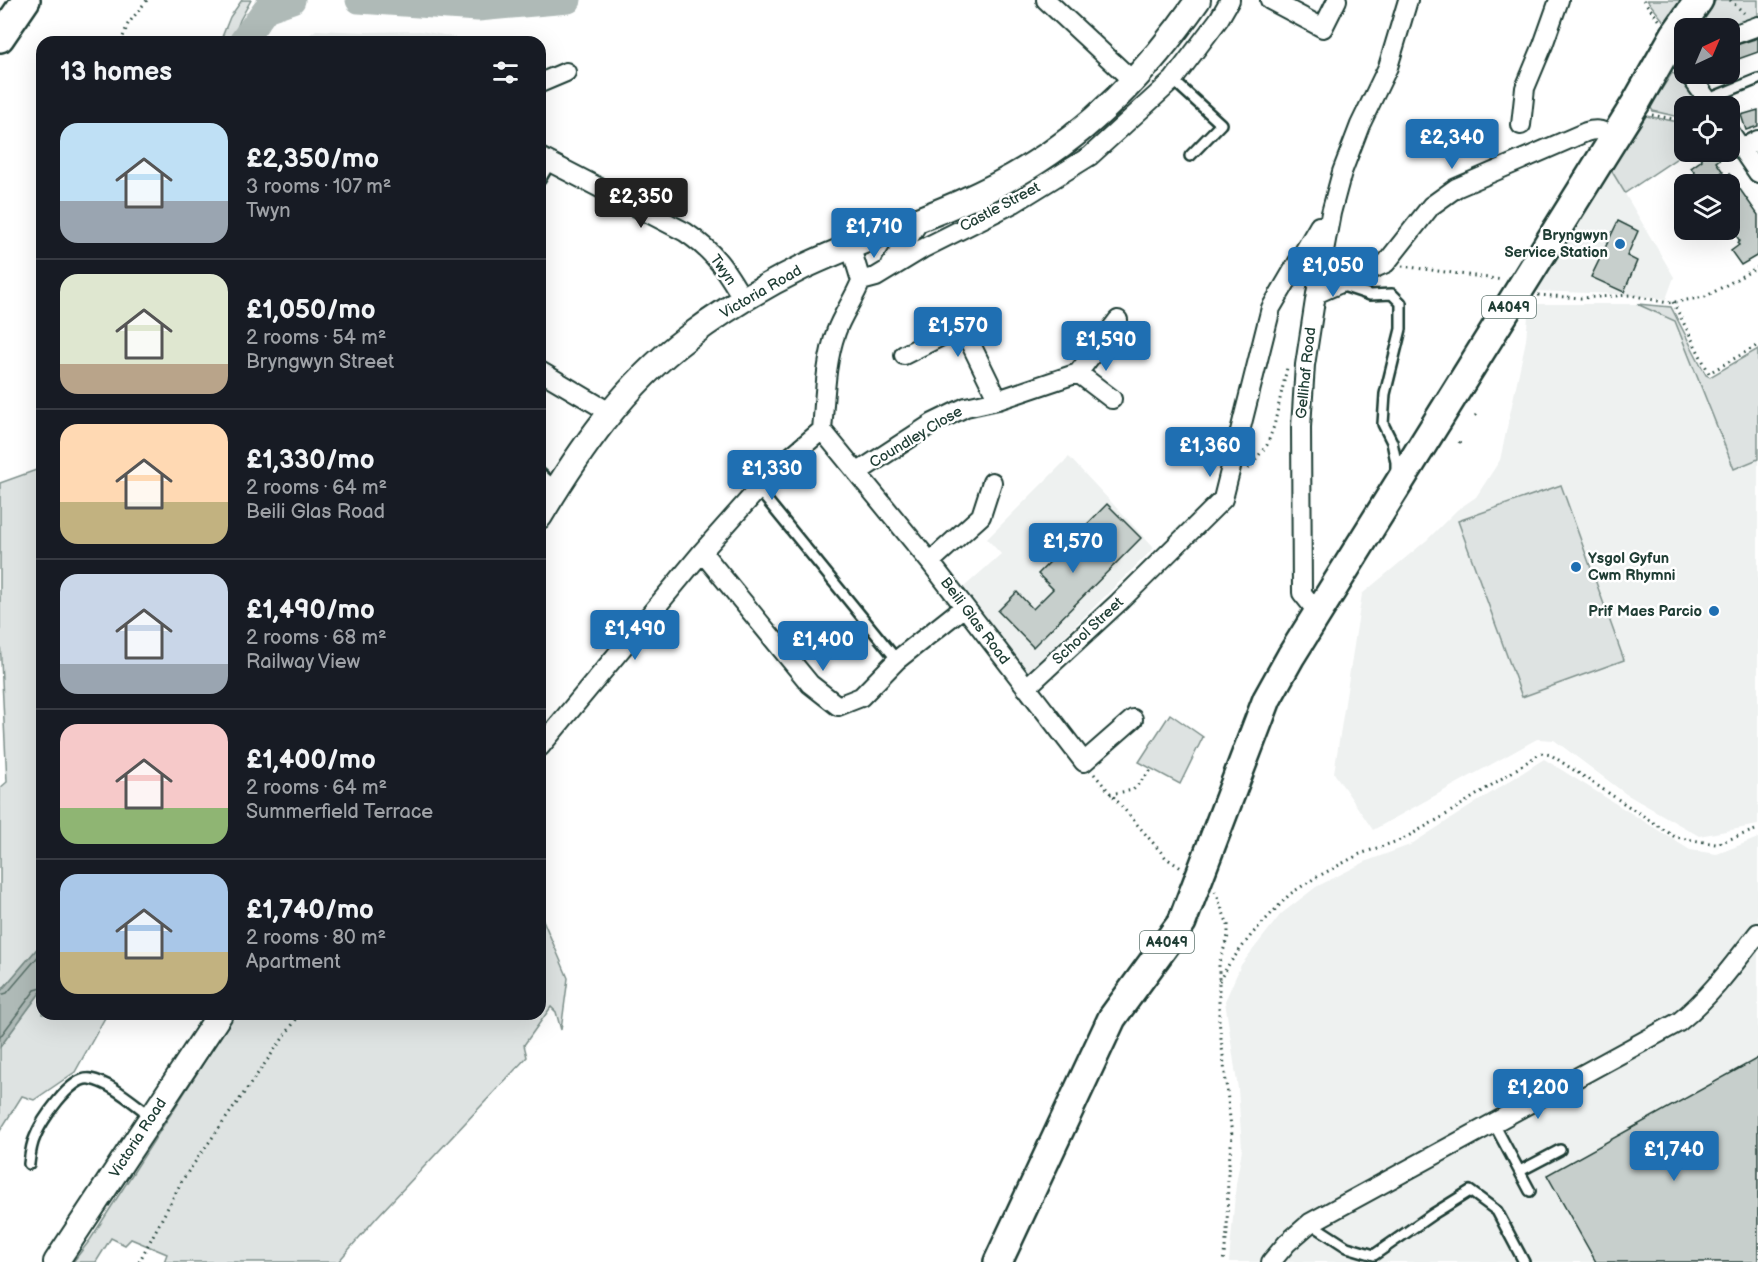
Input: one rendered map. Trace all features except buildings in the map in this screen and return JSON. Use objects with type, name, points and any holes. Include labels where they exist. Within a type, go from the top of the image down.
[{"type":"main road","points":[[0,38],[26,0]]},
{"type":"main road","name":"Victoria Road","points":[[548,481],[650,371],[686,338],[803,267],[920,220],[982,192],[1028,168],[1072,136],[1111,104],[1134,81],[1198,0]]},
{"type":"main road","name":"A4049","points":[[1691,18],[1699,0]]},
{"type":"main road","name":"A4049","points":[[998,1262],[1112,1018],[1182,922],[1267,699],[1613,137],[1674,52]]},
{"type":"main road","name":"Victoria Road","points":[[56,1262],[216,1020]]},
{"type":"street","points":[[1046,0],[1134,81]]},
{"type":"street","name":"Castle Street","points":[[861,281],[876,277],[967,224],[1014,203],[1090,156],[1173,80],[1219,19],[1230,0]]},
{"type":"street","points":[[1270,0],[1323,28],[1337,0]]},
{"type":"street","name":"Gellihaf Road","points":[[1318,613],[1302,593],[1301,427],[1305,365],[1331,213],[1341,172],[1360,125],[1388,67],[1408,0]]},
{"type":"street","points":[[1521,125],[1525,88],[1544,45],[1559,0]]},
{"type":"street","points":[[1740,32],[1758,26]]},
{"type":"street","points":[[546,80],[566,72]]},
{"type":"street","points":[[1316,294],[1386,263],[1431,206],[1456,188],[1586,132],[1602,130],[1613,137]]},
{"type":"street","points":[[1758,140],[1741,149],[1758,173]]},
{"type":"street","name":"Twyn","points":[[546,164],[705,244],[725,268],[744,301]]},
{"type":"street","points":[[889,269],[920,220]]},
{"type":"street","name":"School Street","points":[[1026,688],[1119,602],[1223,499],[1271,308],[1319,226]]},
{"type":"street","points":[[546,740],[702,552],[758,489],[776,469],[822,430],[829,361],[836,331],[861,281],[852,248]]},
{"type":"street","points":[[1112,399],[1078,373],[1118,320]]},
{"type":"street","points":[[904,355],[962,326],[998,400]]},
{"type":"street","name":"Coundley Close","points":[[858,472],[933,423],[966,407],[998,400],[1078,373]]},
{"type":"street","points":[[546,375],[611,413]]},
{"type":"street","name":"Beili Glas Road","points":[[822,430],[930,562],[1084,762]]},
{"type":"street","points":[[930,562],[981,516],[992,482]]},
{"type":"street","points":[[702,552],[810,684],[838,706],[861,698],[897,660],[964,607]]},
{"type":"street","points":[[1084,762],[1133,719]]},
{"type":"street","points":[[1271,1262],[1287,1243],[1310,1223],[1679,1022],[1720,983],[1758,933]]},
{"type":"lane","points":[[1173,80],[1221,124],[1190,156]]},
{"type":"lane","points":[[1716,96],[1758,80]]},
{"type":"lane","points":[[1338,284],[1371,295],[1392,294],[1401,303],[1401,329],[1384,394],[1383,424],[1392,442],[1396,462],[1396,488]]},
{"type":"lane","points":[[758,489],[897,660]]},
{"type":"lane","points":[[29,1164],[33,1139],[41,1123],[54,1105],[80,1080],[89,1079],[100,1082],[152,1116]]},
{"type":"lane","points":[[1494,1124],[1530,1191]]},
{"type":"lane","points":[[1520,1171],[1560,1150]]},
{"type":"lane","points":[[1310,1223],[1347,1247],[1374,1255],[1470,1191],[1497,1211],[1524,1262]]},
{"type":"path","points":[[123,36],[128,24],[147,0]]},
{"type":"path","points":[[1643,0],[1674,46]]},
{"type":"path","points":[[1649,114],[1674,119]]},
{"type":"path","points":[[1386,263],[1507,281],[1529,294],[1581,298],[1631,296],[1668,303],[1705,297],[1758,267]]},
{"type":"path","points":[[1673,302],[1709,373],[1758,345]]},
{"type":"path","points":[[1245,472],[1267,445],[1274,426],[1288,363]]},
{"type":"path","points":[[1219,981],[1252,933],[1290,894],[1360,854],[1403,839],[1444,816],[1541,753],[1551,755],[1675,837],[1716,844],[1758,829]]},
{"type":"path","points":[[1084,762],[1166,858],[1184,869]]},
{"type":"path","points":[[1110,794],[1132,790],[1152,769]]},
{"type":"path","points":[[1212,884],[1228,925],[1228,936],[1219,964],[1219,1020],[1232,1136],[1228,1172],[1227,1233],[1223,1262]]},
{"type":"path","points":[[139,1262],[183,1179],[296,1020]]},
{"type":"shaded area","points":[[242,0],[251,0],[234,36],[222,36],[230,17]]},
{"type":"shaded area","points":[[1647,0],[1683,0],[1666,24]]},
{"type":"shaded area","points":[[1716,0],[1758,0],[1758,17],[1740,23],[1740,18],[1703,18]]},
{"type":"shaded area","points":[[316,30],[421,31],[449,36],[308,36]]},
{"type":"shaded area","points":[[1672,73],[1674,74],[1674,84],[1683,84],[1692,96],[1674,96],[1674,116],[1653,111],[1650,107]]},
{"type":"shaded area","points":[[1646,116],[1674,121],[1674,160],[1625,193],[1611,170]]},
{"type":"shaded area","points":[[1611,170],[1674,277],[1666,299],[1616,294],[1535,291]]},
{"type":"shaded area","name":"Ysgol Gyfun Cwm Rhymni","points":[[1529,304],[1637,304],[1675,320],[1734,468],[1758,459],[1758,825],[1699,836],[1626,794],[1554,740],[1537,739],[1373,830],[1334,773],[1362,594],[1427,540],[1457,510],[1476,497],[1500,460],[1526,340]]},
{"type":"shaded area","points":[[1637,304],[1671,307],[1706,375],[1710,377],[1758,349],[1758,459],[1734,469],[1675,321]]},
{"type":"shaded area","points":[[1069,457],[1154,548],[1027,673],[964,587],[1001,554],[987,539]]},
{"type":"shaded area","points":[[36,470],[36,950],[0,992],[0,788],[7,782],[0,640],[0,483]]},
{"type":"shaded area","points":[[1561,485],[1624,660],[1522,697],[1458,521]]},
{"type":"shaded area","points":[[1170,714],[1203,737],[1180,784],[1139,762]]},
{"type":"shaded area","points":[[1544,759],[1690,850],[1717,854],[1758,838],[1758,1262],[1229,1262],[1236,1184],[1242,1149],[1238,1089],[1225,1001],[1241,965],[1281,914],[1316,887],[1367,861],[1410,845]]},
{"type":"shaded area","points":[[546,927],[568,978],[561,1030],[556,1012],[551,1007],[546,1014]]},
{"type":"shaded area","points":[[36,998],[36,1020],[104,1020],[75,1072],[34,1100],[22,1096],[0,1131],[0,1047]]},
{"type":"shaded area","points":[[231,1020],[542,1020],[524,1045],[527,1057],[377,1217],[338,1262],[164,1262],[167,1254],[131,1239],[125,1245],[111,1238],[96,1262],[73,1262],[90,1240]]},
{"type":"water","points":[[36,950],[36,998],[0,1047],[0,992]]},
{"type":"waterway","points":[[246,36],[266,9],[292,0]]},
{"type":"waterway","points":[[359,0],[478,8],[568,0]]},
{"type":"place","name":"Bryngwyn Service Station","points":[[1620,244]]},
{"type":"place","name":"Ysgol Gyfun Cwm Rhymni","points":[[1576,567]]},
{"type":"place","name":"Prif Maes Parcio","points":[[1714,611]]}]
